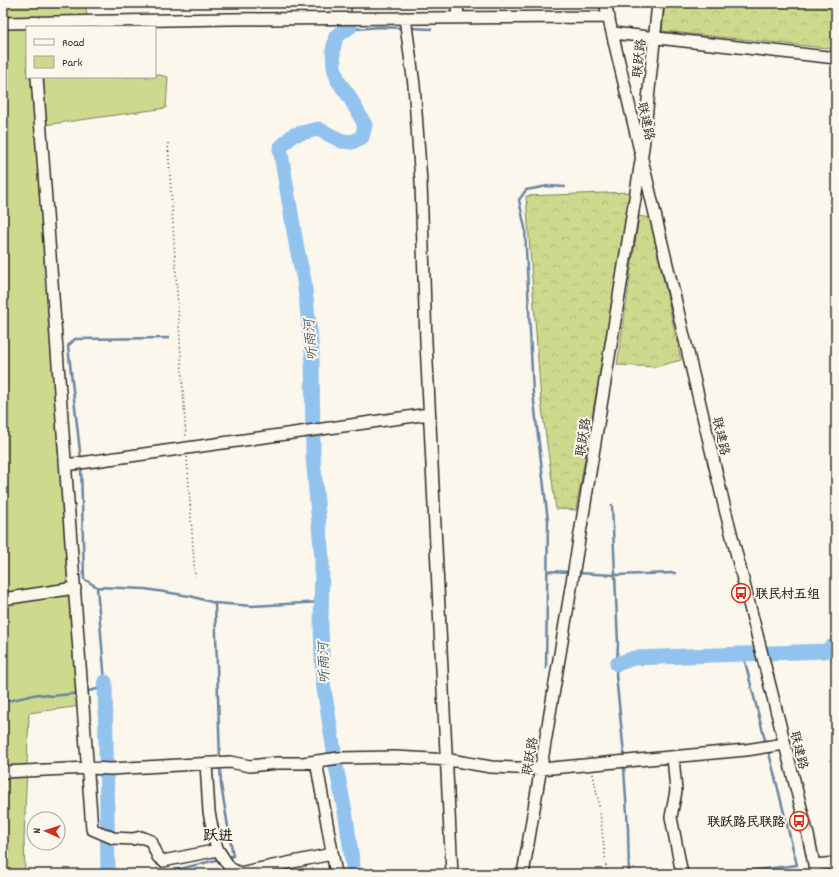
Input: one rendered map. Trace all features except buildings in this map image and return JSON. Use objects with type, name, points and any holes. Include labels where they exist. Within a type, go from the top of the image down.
[{"type":"street","points":[[457,3],[458,18]]},
{"type":"street","name":"联建路","points":[[605,3],[725,509],[808,835],[815,870]]},
{"type":"street","name":"联跃路","points":[[523,874],[575,569],[641,158],[658,3]]},
{"type":"street","points":[[3,23],[33,25],[153,19],[609,17]]},
{"type":"street","points":[[405,18],[414,85],[421,182],[429,414],[452,874]]},
{"type":"street","points":[[613,33],[836,58]]},
{"type":"street","points":[[37,78],[83,706],[92,768],[92,829],[109,836],[133,839],[141,837],[151,841],[158,857],[163,861],[218,850]]},
{"type":"street","points":[[66,465],[429,414]]},
{"type":"street","points":[[3,599],[75,588]]},
{"type":"street","points":[[3,772],[92,768],[111,769],[230,762],[250,766],[277,763],[303,763],[340,758],[395,757],[446,760],[491,767],[541,769],[746,750],[784,744]]},
{"type":"street","points":[[673,757],[676,791],[671,817],[682,874]]},
{"type":"street","points":[[316,761],[336,874]]},
{"type":"street","points":[[206,763],[209,812],[214,837],[218,850],[230,868],[239,873],[327,855],[333,856]]},
{"type":"street","points":[[815,870],[836,863]]},
{"type":"path","points":[[168,143],[195,577]]},
{"type":"path","points":[[592,764],[599,804],[607,874]]},
{"type":"green space","points":[[3,3],[85,3],[88,22],[153,19],[153,26],[26,26],[26,78],[156,78],[156,74],[168,77],[166,108],[44,125],[81,706],[29,713],[24,840],[25,874],[3,874]]},
{"type":"green space","points":[[665,3],[836,3],[836,49],[662,31]]},
{"type":"green space","points":[[631,192],[576,510],[556,509],[541,401],[526,196]]},
{"type":"green space","points":[[639,216],[650,218],[681,360],[655,367],[617,365]]},
{"type":"waterway","name":"听雨河","points":[[351,3],[351,12]]},
{"type":"waterway","name":"听雨河","points":[[334,751],[323,682],[321,626],[322,559],[313,457],[312,352],[304,280],[297,249],[280,148],[293,135],[318,129],[342,141],[352,142],[362,137],[365,125],[349,96],[338,81],[334,67],[333,50],[336,36],[350,27],[350,25]]},
{"type":"waterway","points":[[344,30],[380,27],[403,28]]},
{"type":"waterway","points":[[410,28],[431,29]]},
{"type":"waterway","points":[[546,668],[548,521],[533,393],[525,228],[519,200],[526,190],[548,186],[565,187]]},
{"type":"waterway","points":[[81,460],[68,346],[75,339],[169,338]]},
{"type":"waterway","points":[[81,465],[84,579],[97,587]]},
{"type":"waterway","points":[[612,505],[618,644],[616,675],[624,754]]},
{"type":"waterway","points":[[548,571],[571,572]]},
{"type":"waterway","points":[[576,573],[615,575],[675,573]]},
{"type":"waterway","points":[[85,692],[101,688],[105,682],[97,587],[145,589],[190,596],[215,603],[252,606],[321,602]]},
{"type":"waterway","points":[[215,603],[220,760]]},
{"type":"waterway","points":[[617,664],[634,658],[825,651],[833,646],[836,646]]},
{"type":"waterway","points":[[743,654],[766,744]]},
{"type":"waterway","points":[[105,682],[108,874]]},
{"type":"waterway","points":[[3,700],[8,701],[38,694],[52,696],[80,693]]},
{"type":"waterway","points":[[724,874],[797,865],[768,749]]},
{"type":"waterway","points":[[220,765],[221,785],[233,856],[227,857]]},
{"type":"waterway","name":"听雨河","points":[[336,766],[346,817],[354,874]]},
{"type":"waterway","points":[[624,769],[629,874]]},
{"type":"waterway","points":[[176,874],[176,870],[220,859]]},
{"type":"place","name":"联民村五组","points":[[741,593]]},
{"type":"place","name":"联跃路民联路","points":[[799,821]]},
{"type":"district","name":"跃进","points":[[218,835]]}]
